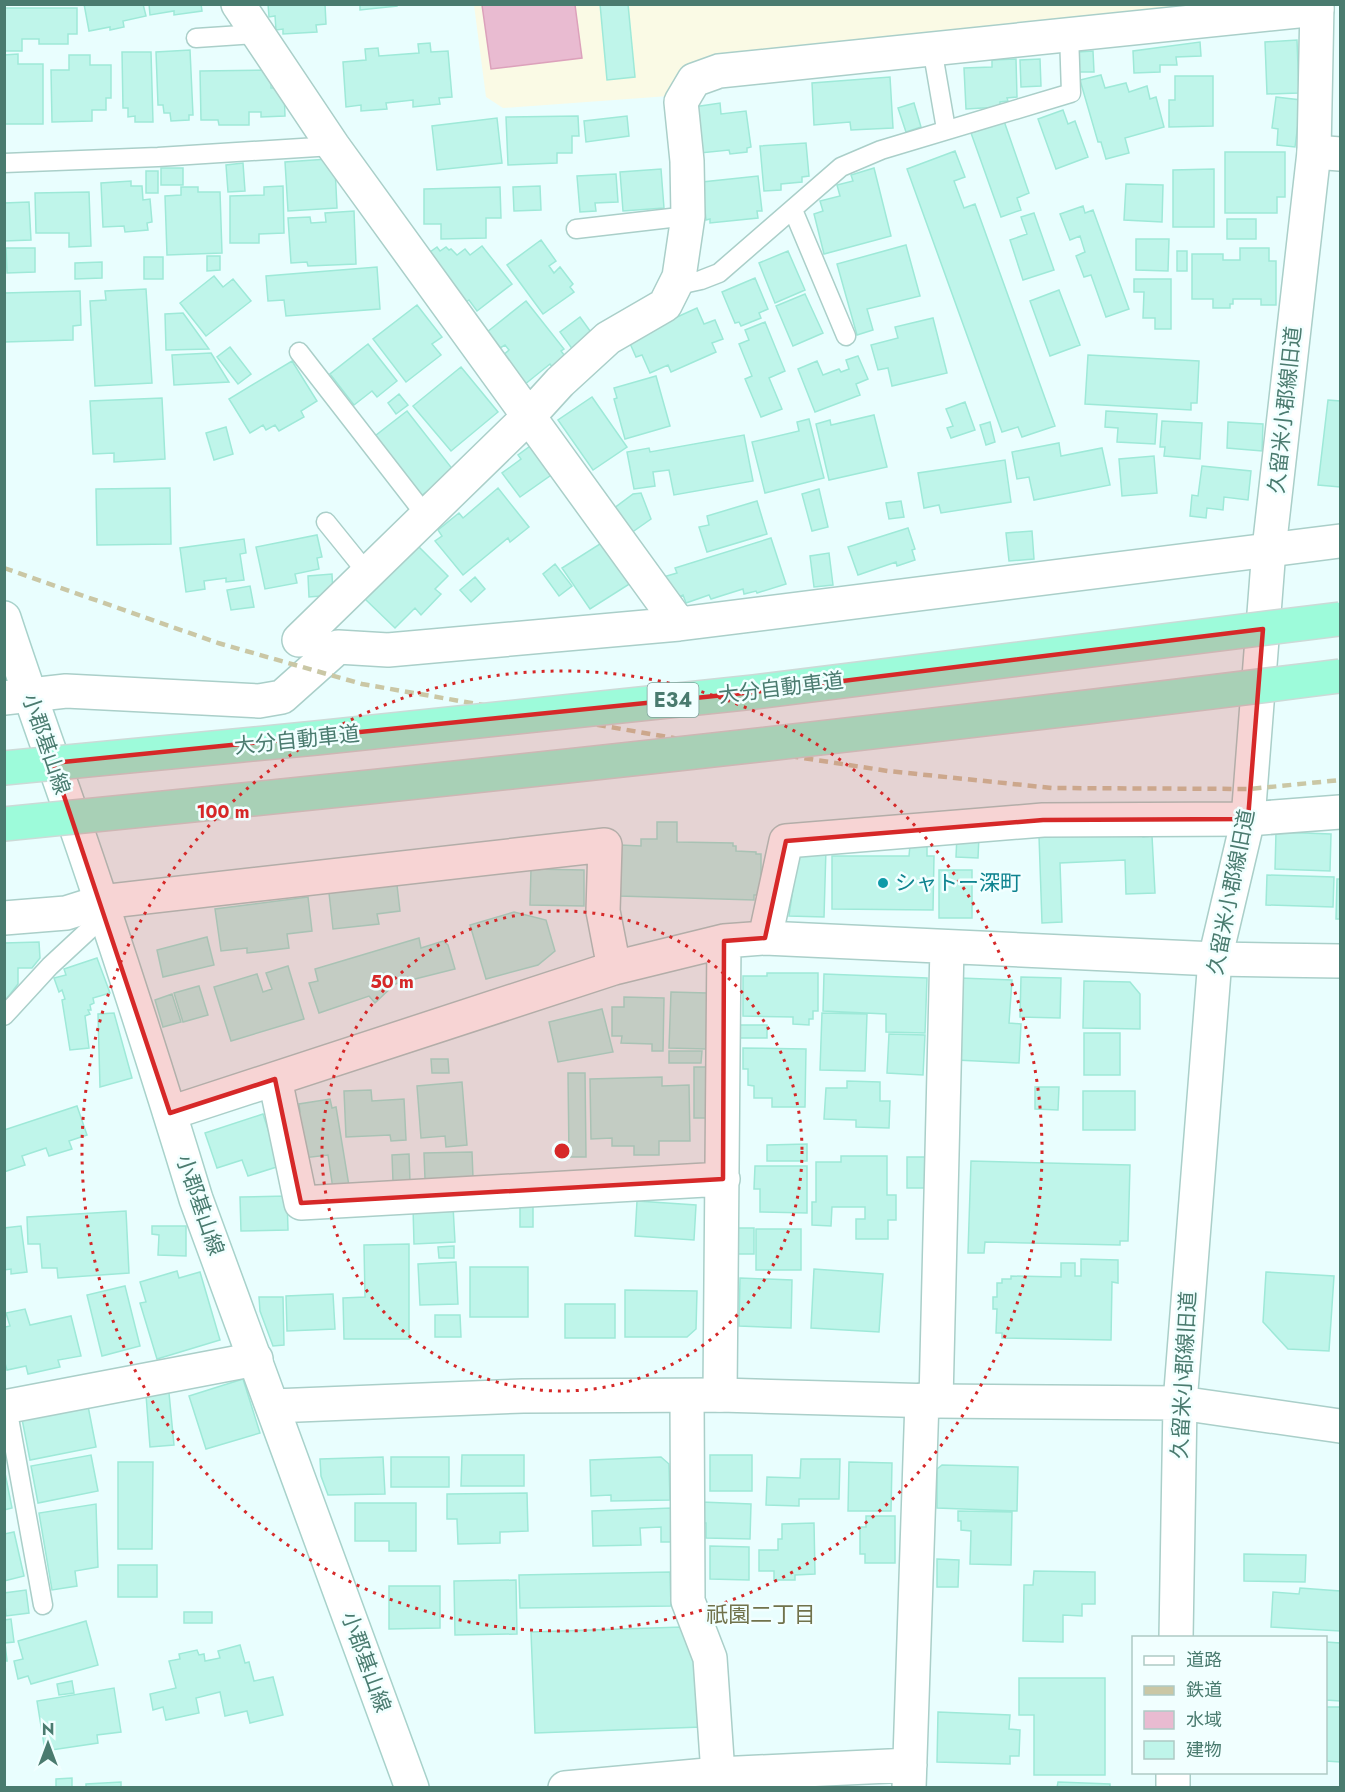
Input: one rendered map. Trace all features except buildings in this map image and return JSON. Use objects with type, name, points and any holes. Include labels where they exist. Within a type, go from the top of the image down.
[{"type":"highway","name":"大分自動車道","points":[[4,768],[754,692],[1341,619]]},
{"type":"highway","points":[[4,824],[323,793],[778,744],[1341,676]]},
{"type":"street","points":[[238,4],[333,146],[679,624]]},
{"type":"street","points":[[300,640],[529,416],[560,382],[608,338],[664,305],[679,277],[688,216],[687,161],[681,102],[694,80],[719,71],[1317,7]]},
{"type":"street","name":"久留米小郡線旧道","points":[[1176,1636],[1180,1404],[1215,959],[1248,819],[1269,549],[1327,153],[1317,7]]},
{"type":"street","points":[[17,697],[66,691],[259,701],[282,697],[338,647],[388,650],[679,624],[1341,541]]},
{"type":"street","name":"小郡基山線","points":[[4,618],[17,697],[103,908],[196,1200],[412,1788]]},
{"type":"street","points":[[765,939],[786,841],[1043,820],[1248,819],[1341,812]]},
{"type":"street","points":[[4,918],[66,913],[605,845],[603,911],[614,968]]},
{"type":"street","points":[[170,1113],[614,968],[724,941],[765,939],[1215,959],[1341,961]]},
{"type":"street","points":[[720,1395],[724,941]]},
{"type":"street","points":[[565,1788],[718,1774],[909,1776],[929,1401],[947,948]]},
{"type":"street","points":[[275,1079],[301,1203],[723,1179]]},
{"type":"street","points":[[6,1407],[256,1359]]},
{"type":"street","points":[[273,1406],[523,1395],[720,1395],[929,1401],[1180,1404],[1341,1426]]},
{"type":"street","points":[[687,1395],[688,1601],[710,1658],[718,1774]]},
{"type":"lane","points":[[196,38],[258,34]]},
{"type":"lane","points":[[674,286],[719,273],[841,167],[881,150],[946,129],[1071,93],[1069,34]]},
{"type":"lane","points":[[932,48],[946,129]]},
{"type":"lane","points":[[4,163],[181,156],[333,146]]},
{"type":"lane","points":[[793,210],[846,336]]},
{"type":"lane","points":[[576,229],[688,216]]},
{"type":"lane","points":[[300,352],[427,517]]},
{"type":"lane","points":[[326,522],[368,574]]},
{"type":"lane","points":[[4,1016],[103,908]]},
{"type":"lane","points":[[6,1407],[43,1605]]},
{"type":"highlighted area","points":[[1263,629],[1248,819],[1043,820],[786,841],[765,938],[724,941],[723,1179],[301,1203],[275,1079],[170,1113],[53,763],[754,692]]},
{"type":"shaded area","points":[[474,5],[1228,5],[688,65],[669,96],[503,108],[486,97]]},
{"type":"water","points":[[482,5],[575,5],[582,58],[491,69]]},
{"type":"railway","points":[[4,568],[218,643],[362,684],[685,740],[888,771],[1052,788],[1250,789],[1340,780]]},
{"type":"place","name":"シャトー深町","points":[[883,883]]},
{"type":"district","name":"祇園二丁目","points":[[761,1614]]}]
